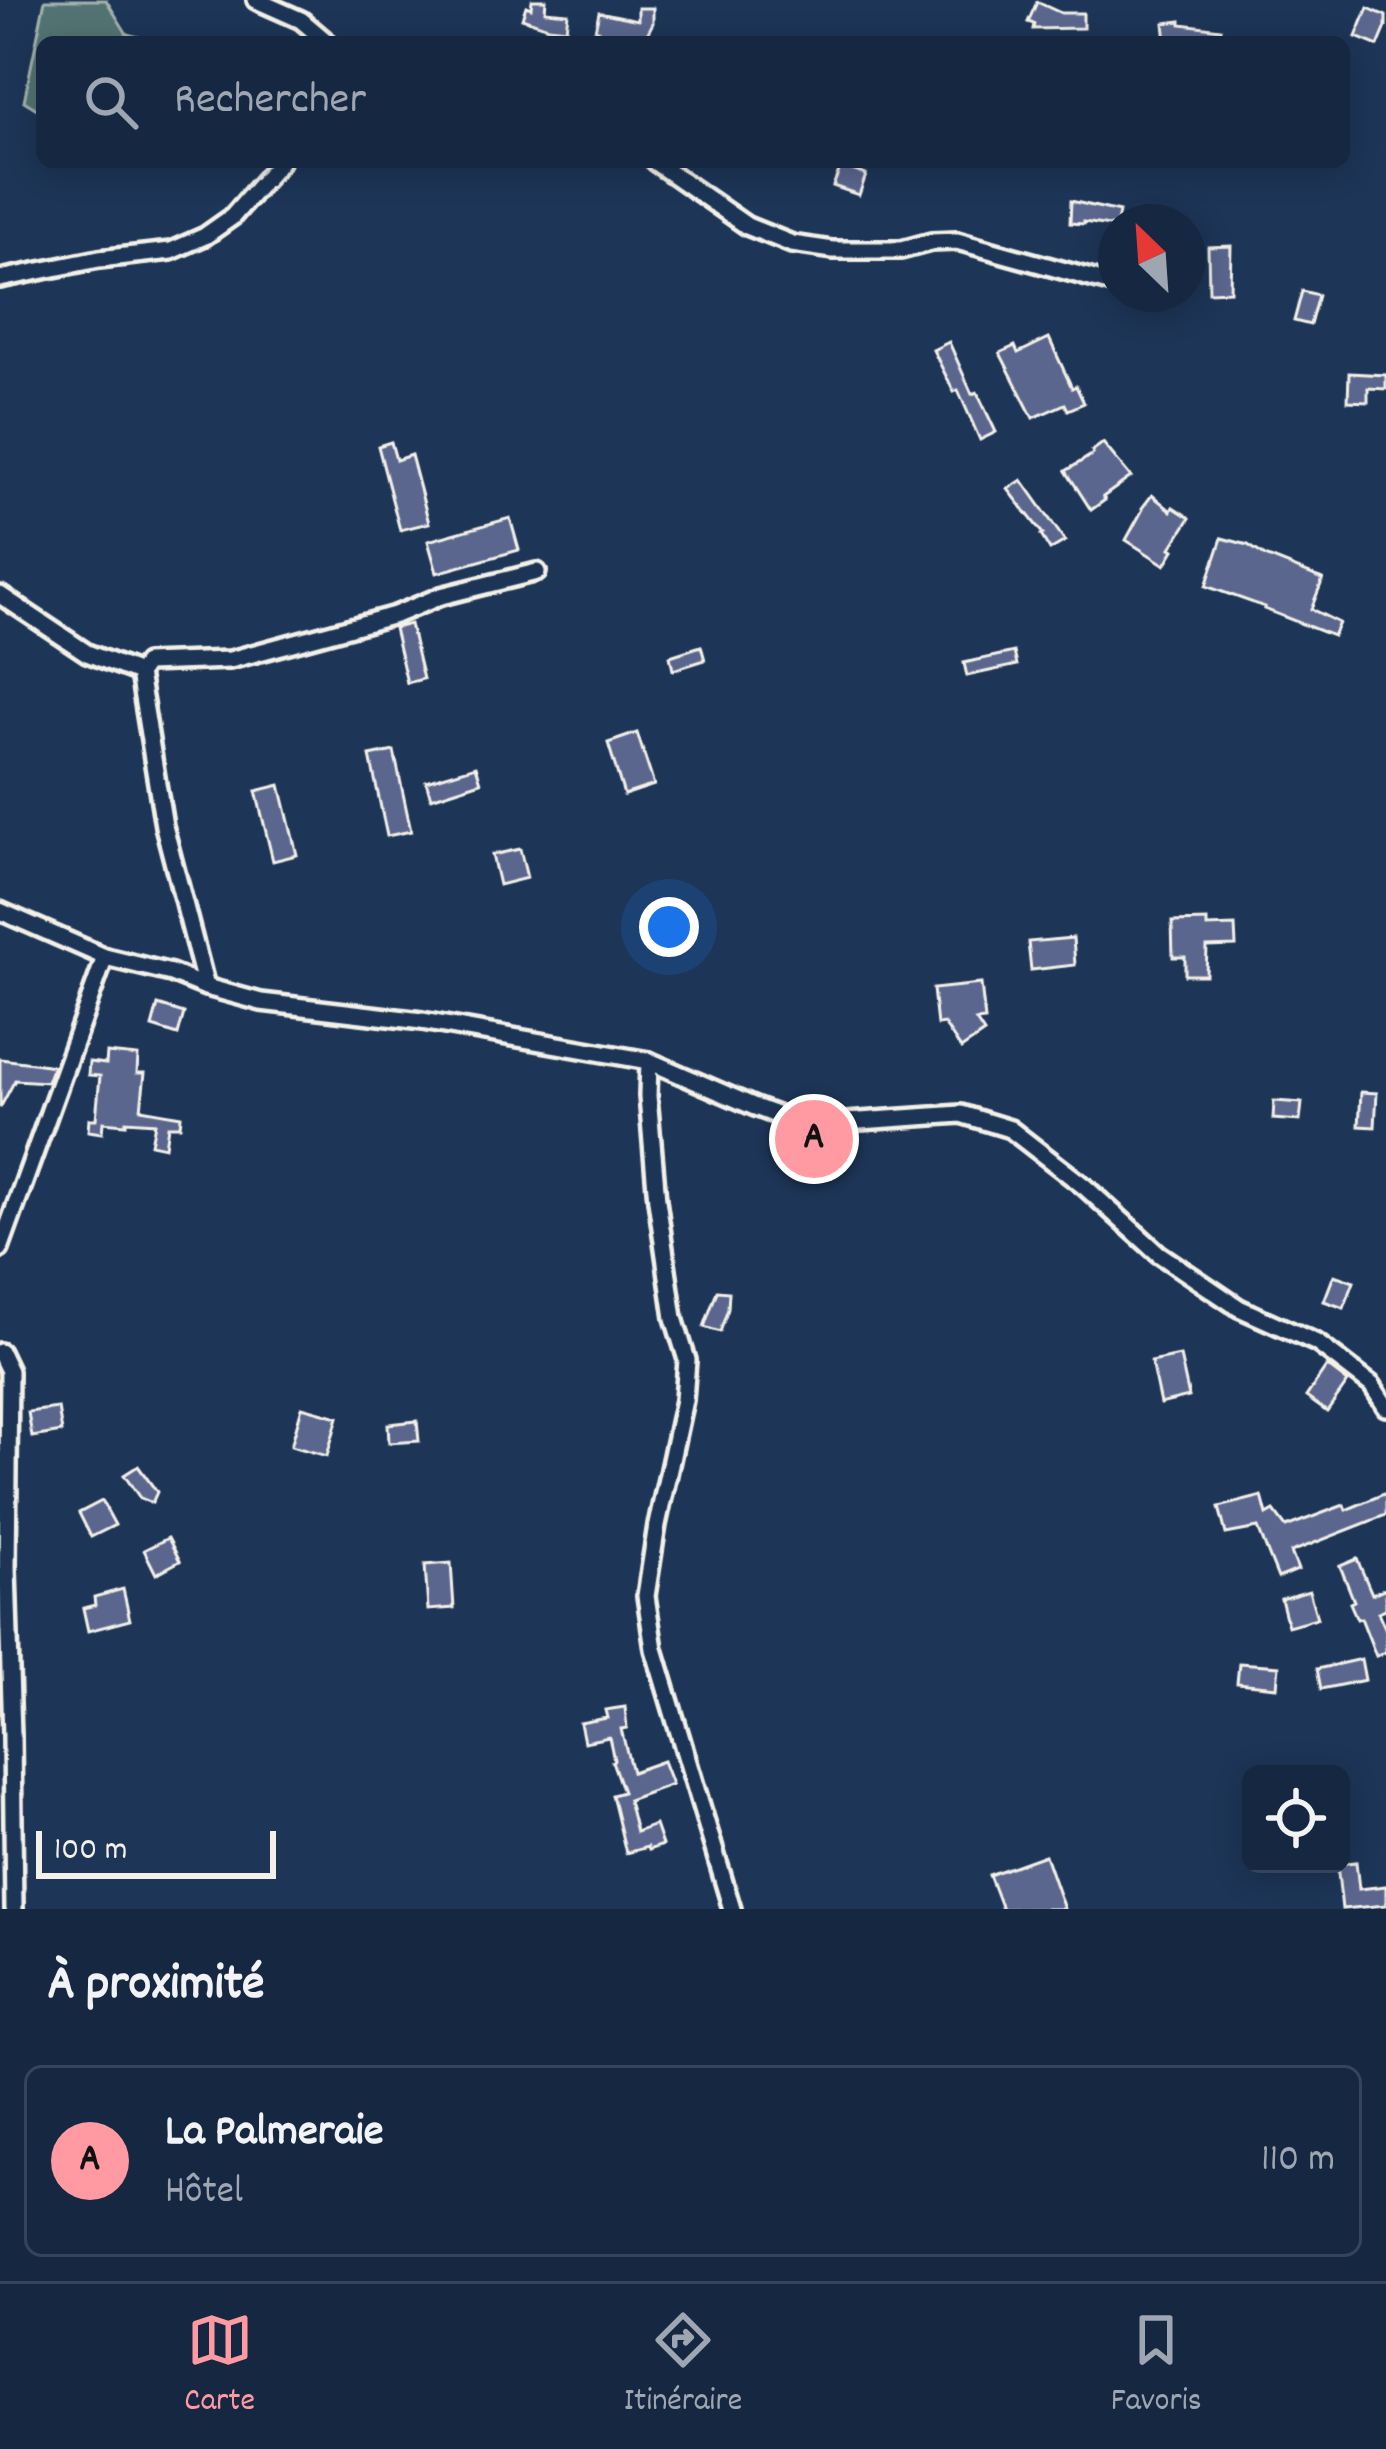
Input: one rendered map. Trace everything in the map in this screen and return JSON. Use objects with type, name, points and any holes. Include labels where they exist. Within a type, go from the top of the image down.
[{"type":"street","points":[[256,0],[301,20],[320,36]]},
{"type":"street","points":[[0,279],[99,259],[172,251],[206,236],[232,217],[275,168]]},
{"type":"street","points":[[664,168],[747,226],[792,244],[833,250],[901,250],[956,241],[1098,280]]},
{"type":"street","points":[[206,987],[164,826],[139,674],[146,663],[230,660],[537,572]]},
{"type":"street","points":[[0,596],[87,653],[139,674]]},
{"type":"street","points":[[0,911],[105,957],[261,1002],[422,1021],[649,1061],[803,1125],[961,1114],[1010,1129],[1159,1254],[1238,1307],[1317,1342],[1372,1384],[1386,1407]]},
{"type":"street","points":[[0,1249],[105,957]]},
{"type":"street","points":[[649,1061],[657,1200],[672,1304],[687,1360],[684,1400],[646,1596],[654,1649],[732,1909]]},
{"type":"street","points":[[0,1352],[9,1371],[3,1570],[14,1909]]},
{"type":"green space","points":[[45,0],[106,0],[127,34],[135,36],[38,36]]},
{"type":"green space","points":[[36,43],[36,108],[24,101]]},
{"type":"building","points":[[532,0],[546,0],[545,11],[568,13],[566,29],[522,18]]},
{"type":"building","points":[[1037,2],[1061,13],[1083,13],[1083,28],[1033,29],[1034,24],[1028,22]]},
{"type":"building","points":[[638,8],[653,8],[646,36],[597,36],[595,30],[599,12],[638,20]]},
{"type":"building","points":[[1368,8],[1386,16],[1378,46],[1356,37]]},
{"type":"building","points":[[1181,21],[1221,29],[1220,36],[1165,36],[1164,23]]},
{"type":"building","points":[[840,168],[866,175],[859,195],[833,186]]},
{"type":"building","points":[[1071,201],[1098,207],[1098,224],[1070,223]]},
{"type":"building","points":[[1231,246],[1230,291],[1209,292],[1208,247]]},
{"type":"building","points":[[1302,291],[1318,295],[1310,325],[1294,321]]},
{"type":"building","points":[[1049,338],[1084,403],[1068,410],[1065,404],[1033,418],[1000,353],[1015,346],[1018,353]]},
{"type":"building","points":[[949,342],[972,394],[977,392],[996,432],[980,440],[958,390],[954,392],[933,350]]},
{"type":"building","points":[[1349,373],[1386,375],[1386,389],[1368,388],[1368,402],[1348,401]]},
{"type":"building","points":[[391,442],[396,460],[411,455],[429,523],[400,530],[378,446]]},
{"type":"building","points":[[1103,443],[1131,477],[1091,510],[1066,471]]},
{"type":"building","points":[[1022,480],[1065,541],[1050,550],[1008,489]]},
{"type":"building","points":[[1152,495],[1171,511],[1173,507],[1190,518],[1165,565],[1126,540]]},
{"type":"building","points":[[510,518],[519,550],[437,573],[428,541]]},
{"type":"building","points":[[1222,538],[1323,579],[1311,609],[1339,623],[1333,636],[1206,586]]},
{"type":"building","points":[[410,624],[423,679],[407,683],[394,628]]},
{"type":"building","points":[[701,646],[705,660],[673,670],[670,656]]},
{"type":"building","points":[[1014,652],[1017,665],[967,676],[964,663]]},
{"type":"building","points":[[637,733],[654,785],[624,795],[608,743]]},
{"type":"building","points":[[394,751],[411,831],[387,836],[370,756]]},
{"type":"building","points":[[476,766],[481,782],[431,798],[426,781]]},
{"type":"building","points":[[280,785],[297,855],[273,861],[256,791]]},
{"type":"building","points":[[520,849],[527,878],[499,885],[492,855]]},
{"type":"building","points":[[1207,921],[1207,927],[1235,926],[1236,946],[1207,947],[1206,975],[1185,975],[1185,957],[1173,957],[1172,922]]},
{"type":"building","points":[[1073,938],[1075,965],[1031,970],[1028,942]]},
{"type":"building","points":[[981,984],[985,1020],[976,1021],[984,1033],[961,1049],[944,1024],[937,1025],[933,989]]},
{"type":"building","points":[[158,1005],[184,1013],[178,1035],[152,1027]]},
{"type":"building","points":[[107,1053],[138,1056],[137,1073],[145,1073],[141,1109],[181,1116],[180,1126],[168,1126],[165,1147],[151,1144],[155,1123],[103,1122],[102,1133],[88,1131],[89,1119],[96,1119],[100,1076],[88,1075],[89,1062],[106,1064]]},
{"type":"building","points":[[0,1059],[53,1066],[47,1082],[15,1080],[0,1108]]},
{"type":"building","points":[[1361,1092],[1377,1093],[1375,1127],[1359,1126]]},
{"type":"building","points":[[1274,1101],[1302,1103],[1300,1121],[1273,1119]]},
{"type":"building","points":[[1334,1275],[1354,1282],[1344,1308],[1324,1301]]},
{"type":"building","points":[[717,1291],[729,1292],[720,1332],[704,1327]]},
{"type":"building","points":[[1180,1356],[1189,1397],[1160,1404],[1151,1362]]},
{"type":"building","points":[[1327,1366],[1348,1382],[1327,1412],[1306,1397]]},
{"type":"building","points":[[302,1407],[338,1417],[327,1456],[291,1446]]},
{"type":"building","points":[[58,1408],[62,1432],[32,1437],[28,1412]]},
{"type":"building","points":[[417,1421],[419,1441],[389,1443],[388,1424]]},
{"type":"building","points":[[138,1466],[157,1492],[152,1503],[140,1498],[124,1475]]},
{"type":"building","points":[[1386,1493],[1386,1515],[1291,1552],[1298,1570],[1278,1578],[1258,1528],[1226,1534],[1219,1507],[1262,1496],[1267,1515],[1274,1511],[1286,1527]]},
{"type":"building","points":[[102,1501],[115,1525],[91,1537],[79,1513]]},
{"type":"building","points":[[168,1538],[180,1561],[156,1574],[144,1550]]},
{"type":"building","points":[[1357,1559],[1372,1594],[1386,1588],[1386,1609],[1378,1612],[1386,1630],[1386,1652],[1376,1656],[1350,1603],[1354,1601],[1340,1566]]},
{"type":"building","points":[[451,1563],[454,1608],[428,1610],[425,1565]]},
{"type":"building","points":[[123,1589],[130,1620],[88,1631],[83,1608],[95,1605],[94,1597]]},
{"type":"building","points":[[1309,1591],[1317,1618],[1288,1626],[1281,1599]]},
{"type":"building","points":[[1361,1659],[1365,1680],[1321,1689],[1317,1669]]},
{"type":"building","points":[[1239,1663],[1279,1666],[1277,1687],[1237,1683]]},
{"type":"building","points":[[625,1707],[627,1728],[621,1729],[632,1772],[663,1761],[672,1784],[628,1800],[636,1832],[655,1825],[662,1845],[626,1853],[612,1795],[623,1792],[609,1737],[584,1742],[580,1723],[607,1718],[605,1710]]},
{"type":"building","points":[[1045,1855],[1064,1909],[1002,1909],[989,1875]]},
{"type":"building","points":[[1356,1862],[1359,1889],[1386,1886],[1386,1905],[1342,1909],[1338,1873],[1350,1873],[1350,1863]]},
{"type":"place","name":"La Palmeraie","points":[[814,1139]]}]
